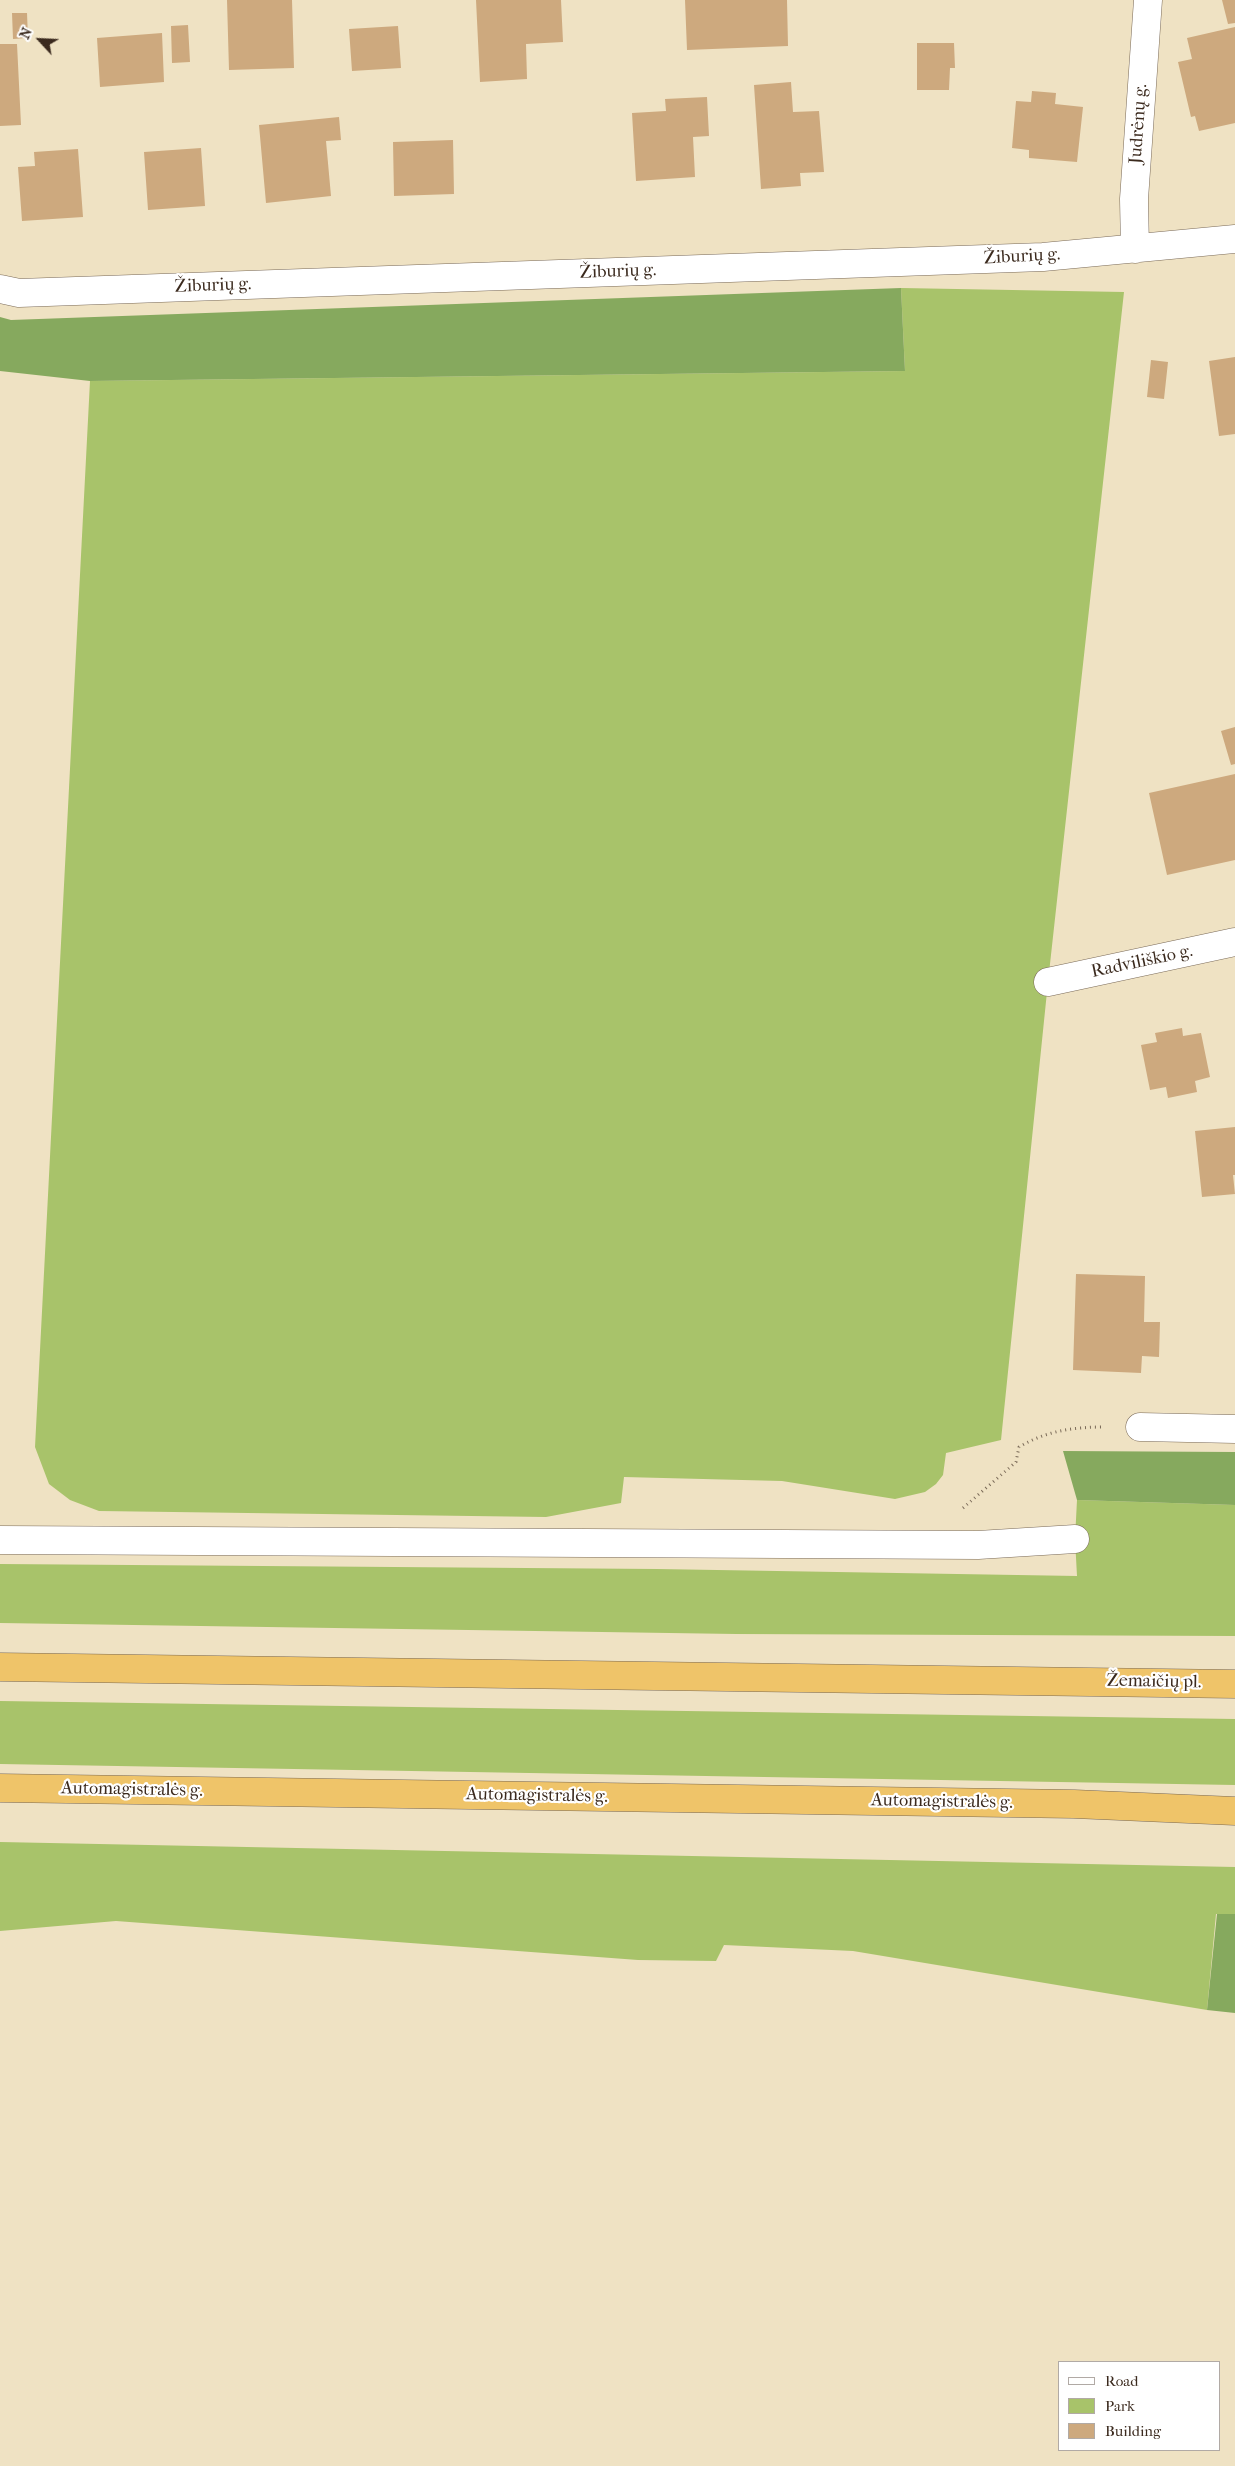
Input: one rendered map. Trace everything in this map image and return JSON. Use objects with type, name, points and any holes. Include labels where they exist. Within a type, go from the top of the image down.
[{"type":"highway","name":"Žemaičių pl.","points":[[0,1667],[1235,1684]]},
{"type":"highway","name":"Automagistralės g.","points":[[0,1788],[1074,1804],[1235,1811]]},
{"type":"street","name":"Judrėnų g.","points":[[1136,249],[1134,199],[1148,0]]},
{"type":"street","name":"Žiburių g.","points":[[0,289],[19,293],[1024,258],[1235,239]]},
{"type":"street","name":"Radviliškio g.","points":[[1048,982],[1235,942]]},
{"type":"street","points":[[1140,1427],[1235,1429]]},
{"type":"street","points":[[0,1540],[978,1545],[1075,1539]]},
{"type":"path","points":[[921,1545],[1016,1462],[1019,1447],[1036,1437],[1068,1429],[1140,1427]]},
{"type":"green space","points":[[901,288],[1124,292],[1048,982],[1001,1440],[946,1453],[943,1475],[936,1484],[925,1492],[895,1499],[782,1481],[624,1477],[621,1503],[546,1517],[99,1511],[70,1500],[49,1484],[35,1447],[90,381],[905,371]]},
{"type":"green space","points":[[901,288],[905,371],[90,381],[0,371],[0,317],[11,320]]},
{"type":"green space","points":[[1063,1451],[1235,1452],[1235,1505],[1077,1500]]},
{"type":"green space","points":[[1077,1500],[1235,1505],[1235,1636],[736,1634],[0,1623],[0,1564],[657,1569],[1077,1576],[1075,1539]]},
{"type":"green space","points":[[0,1701],[1235,1719],[1235,1785],[0,1764]]},
{"type":"green space","points":[[0,1842],[1235,1867],[1235,1914],[1216,1914],[1207,2010],[853,1951],[724,1945],[716,1961],[638,1960],[116,1921],[0,1931]]},
{"type":"green space","points":[[1217,1914],[1235,1914],[1235,2013],[1207,2010]]},
{"type":"building","points":[[227,0],[292,0],[294,68],[229,70]]},
{"type":"building","points":[[476,0],[561,0],[563,42],[526,44],[527,79],[480,82]]},
{"type":"building","points":[[685,0],[787,0],[788,46],[687,50]]},
{"type":"building","points":[[1222,0],[1235,0],[1235,23],[1228,24]]},
{"type":"building","points":[[12,13],[27,13],[28,38],[13,39]]},
{"type":"building","points":[[188,25],[190,62],[172,63],[171,26]]},
{"type":"building","points":[[398,26],[401,68],[352,71],[349,29]]},
{"type":"building","points":[[1235,27],[1235,123],[1199,131],[1195,116],[1191,117],[1178,62],[1192,59],[1187,38]]},
{"type":"building","points":[[162,33],[164,82],[100,87],[97,38]]},
{"type":"building","points":[[917,43],[954,43],[955,68],[950,68],[949,90],[917,90]]},
{"type":"building","points":[[0,44],[17,44],[21,125],[0,126]]},
{"type":"building","points":[[791,82],[793,112],[819,111],[824,172],[800,173],[801,186],[761,189],[754,85]]},
{"type":"building","points":[[1032,91],[1056,93],[1055,104],[1083,107],[1077,162],[1029,158],[1029,150],[1012,148],[1016,101],[1031,102]]},
{"type":"building","points":[[707,97],[709,136],[693,137],[695,177],[636,181],[632,113],[666,111],[665,99]]},
{"type":"building","points":[[339,117],[341,140],[326,141],[331,196],[266,203],[259,125]]},
{"type":"building","points":[[453,140],[454,194],[394,196],[393,142]]},
{"type":"building","points":[[201,148],[205,206],[148,210],[144,152]]},
{"type":"building","points":[[78,149],[83,217],[22,221],[18,167],[35,166],[34,152]]},
{"type":"building","points":[[1235,357],[1235,434],[1219,436],[1209,361]]},
{"type":"building","points":[[1151,360],[1168,362],[1164,399],[1147,397]]},
{"type":"building","points":[[1235,727],[1235,764],[1231,765],[1221,731]]},
{"type":"building","points":[[1235,774],[1235,860],[1167,875],[1149,793]]},
{"type":"building","points":[[1182,1028],[1183,1036],[1201,1033],[1210,1077],[1195,1081],[1197,1092],[1168,1098],[1166,1087],[1150,1090],[1141,1045],[1157,1042],[1155,1033]]},
{"type":"building","points":[[1235,1127],[1235,1175],[1233,1175],[1235,1194],[1202,1197],[1195,1131]]},
{"type":"building","points":[[1076,1274],[1145,1276],[1144,1322],[1160,1322],[1159,1357],[1142,1356],[1141,1373],[1073,1370]]}]
